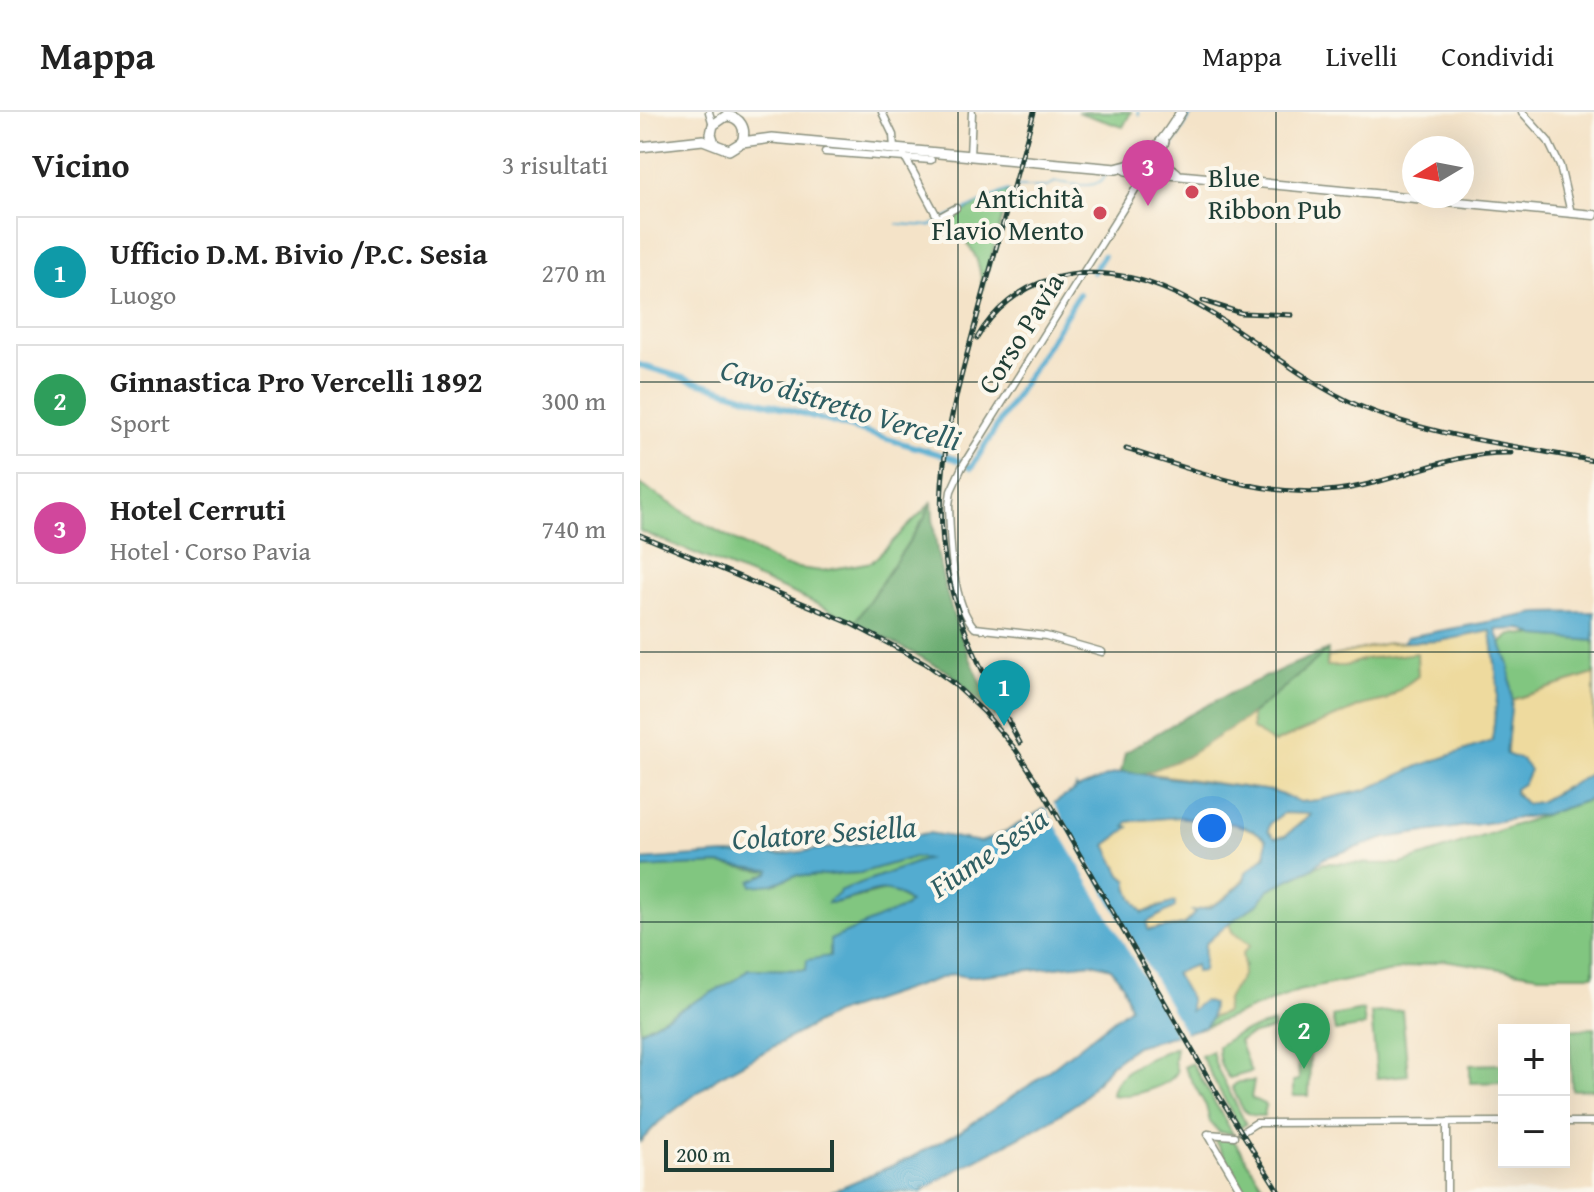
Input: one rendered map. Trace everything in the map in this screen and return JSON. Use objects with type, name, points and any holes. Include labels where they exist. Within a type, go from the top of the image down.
[{"type":"main road","points":[[1150,173],[1157,151],[1181,112]]},
{"type":"main road","points":[[685,140],[717,118],[740,120],[772,138]]},
{"type":"main road","points":[[714,143],[717,118]]},
{"type":"main road","points":[[740,120],[742,142]]},
{"type":"main road","points":[[640,147],[685,140],[714,143],[729,150],[742,142],[772,138],[1594,215]]},
{"type":"main road","points":[[1116,169],[1133,166],[1157,151]]},
{"type":"main road","points":[[1157,151],[1165,163],[1181,175]]},
{"type":"street","points":[[882,112],[900,152],[938,218],[956,208]]},
{"type":"street","points":[[970,157],[972,112]]},
{"type":"street","points":[[1522,112],[1548,141],[1560,166],[1571,213]]},
{"type":"street","points":[[825,152],[900,152],[931,160]]},
{"type":"street","name":"Corso Pavia","points":[[1102,652],[1046,636],[985,630],[971,624],[958,589],[950,528],[951,491],[964,465],[1150,173]]},
{"type":"street","points":[[1447,1122],[1447,1192]]},
{"type":"street","points":[[1242,1132],[1256,1123],[1498,1122]]},
{"type":"street","points":[[1570,1122],[1594,1122]]},
{"type":"street","points":[[1234,1136],[1208,1134],[1242,1192]]},
{"type":"green space","points":[[1077,112],[1131,112],[1123,127]]},
{"type":"green space","points":[[1009,192],[982,290],[979,268],[972,251],[943,221]]},
{"type":"green space","points":[[640,484],[695,519],[783,566],[821,571],[872,562],[931,503],[925,517],[855,622],[793,593],[640,531]]},
{"type":"green space","points":[[932,501],[944,585],[961,637],[997,714],[995,717],[950,673],[855,622],[925,518]]},
{"type":"green space","points":[[1517,634],[1594,641],[1594,674],[1512,700],[1509,665],[1500,645],[1509,636]]},
{"type":"green space","points":[[1328,650],[1327,665],[1345,666],[1364,659],[1417,653],[1418,676],[1386,700],[1361,706],[1274,743],[1252,729],[1251,715]]},
{"type":"green space","points":[[1328,650],[1242,722],[1193,754],[1145,773],[1121,772],[1125,753],[1149,738],[1224,697]]},
{"type":"green space","points":[[1594,798],[1594,975],[1539,975],[1444,960],[1298,991],[1205,1027],[1211,1018],[1226,1012],[1229,994],[1245,966],[1229,923],[1259,903],[1269,889],[1324,863],[1401,864]]},
{"type":"green space","points":[[914,857],[926,859],[839,891],[830,899],[829,903],[835,903],[890,889],[909,902],[807,970],[748,969],[737,979],[640,1031],[640,868],[718,864],[765,871],[770,869],[770,873],[761,875],[773,884],[796,875],[860,873]]},
{"type":"green space","points":[[1363,1010],[1365,1026],[1335,1031],[1332,1016]]},
{"type":"green space","points":[[1402,1010],[1408,1075],[1377,1078],[1371,1013]]},
{"type":"green space","points":[[1308,1021],[1311,1035],[1281,1040],[1279,1026]]},
{"type":"green space","points":[[1273,1023],[1274,1029],[1239,1041],[1251,1072],[1229,1078],[1220,1063],[1218,1046],[1237,1034]]},
{"type":"green space","points":[[1594,1028],[1594,1089],[1572,1090],[1570,1030]]},
{"type":"green space","points":[[1176,1047],[1174,1061],[1177,1072],[1173,1077],[1148,1090],[1112,1095],[1114,1086],[1127,1071]]},
{"type":"green space","points":[[1212,1051],[1216,1066],[1246,1124],[1240,1128],[1201,1056]]},
{"type":"green space","points":[[1293,1053],[1310,1053],[1309,1096],[1293,1096],[1293,1081],[1299,1080],[1298,1057],[1293,1057]]},
{"type":"green space","points":[[1192,1063],[1233,1134],[1219,1132],[1210,1122],[1206,1106],[1184,1067]]},
{"type":"green space","points":[[1498,1064],[1498,1082],[1470,1083],[1470,1065]]},
{"type":"green space","points":[[1254,1081],[1251,1098],[1266,1105],[1264,1116],[1246,1112],[1232,1087],[1238,1082]]},
{"type":"green space","points":[[1213,1137],[1234,1141],[1267,1192],[1246,1192]]},
{"type":"sand","points":[[1491,630],[1498,688],[1492,741],[1419,766],[1366,790],[1300,802],[1272,791],[1146,773],[1186,757],[1251,715],[1252,729],[1274,743],[1361,706],[1386,700],[1418,676],[1417,653],[1364,659],[1345,666],[1327,666],[1328,657],[1388,643],[1440,641]]},
{"type":"sand","points":[[1594,674],[1594,772],[1539,802],[1526,804],[1517,794],[1508,769],[1507,741],[1512,700]]},
{"type":"sand","points":[[1284,813],[1311,814],[1285,836],[1275,838],[1268,831],[1270,823]]},
{"type":"sand","points":[[1179,817],[1225,822],[1247,828],[1266,839],[1266,855],[1227,896],[1194,911],[1184,925],[1148,930],[1146,922],[1174,907],[1175,903],[1143,913],[1106,845],[1116,838],[1127,822]]},
{"type":"sand","points":[[1229,923],[1232,932],[1250,945],[1242,954],[1242,974],[1228,996],[1226,1012],[1211,1018],[1206,1001],[1190,1012],[1183,987],[1174,973],[1196,965],[1204,955],[1205,944]]},
{"type":"water","name":"Fiume Sesia","points":[[1594,612],[1594,641],[1536,636],[1522,629],[1496,630],[1509,665],[1512,700],[1506,754],[1522,760],[1530,770],[1524,783],[1515,789],[1515,794],[1526,804],[1539,802],[1594,772],[1594,798],[1546,814],[1386,838],[1324,858],[1311,869],[1269,889],[1259,903],[1205,944],[1203,971],[1196,972],[1195,965],[1175,973],[1190,998],[1190,1011],[1203,1001],[1212,1004],[1211,1018],[1205,1027],[1136,1046],[1112,1064],[1081,1100],[1050,1121],[921,1192],[830,1192],[910,1158],[959,1132],[1034,1082],[1130,1007],[1123,985],[1111,968],[1092,963],[967,977],[952,974],[833,1014],[718,1077],[659,1122],[640,1142],[640,1031],[737,979],[748,969],[806,970],[807,960],[830,956],[830,940],[905,907],[909,902],[889,891],[870,892],[828,903],[830,899],[839,891],[926,859],[914,857],[860,873],[796,875],[773,884],[752,886],[751,881],[770,870],[718,864],[640,868],[640,860],[725,854],[780,855],[929,833],[981,842],[1007,831],[1076,787],[1125,772],[1272,791],[1300,802],[1366,790],[1419,766],[1492,741],[1498,688],[1491,631],[1440,641],[1403,642],[1407,637],[1537,613]],"holes":[[[1284,813],[1310,814],[1311,815],[1285,836],[1275,838],[1268,831],[1270,823]],[[1179,817],[1225,822],[1247,828],[1266,839],[1266,856],[1246,872],[1244,881],[1226,898],[1209,908],[1192,911],[1195,913],[1184,925],[1148,930],[1147,922],[1175,907],[1175,902],[1143,913],[1106,845],[1129,827],[1125,826],[1128,822]]]},
{"type":"pier","points":[[1052,800],[1187,1036],[1179,1039],[1044,805]]},
{"type":"waterway","name":"Cavo distretto Vercelli","points":[[1167,152],[1191,112]]},
{"type":"waterway","points":[[1017,187],[1048,187],[1055,182],[1091,185],[1103,180],[1107,174]]},
{"type":"waterway","points":[[897,224],[929,226],[1008,190]]},
{"type":"waterway","name":"Cavo distretto Vercelli","points":[[1093,272],[1103,256]]},
{"type":"waterway","name":"Cavo distretto Vercelli","points":[[640,365],[955,459],[971,468],[1079,294]]},
{"type":"railway","points":[[1020,743],[978,662],[961,619],[948,575],[941,506],[954,406],[1034,112]]},
{"type":"railway","points":[[977,338],[1008,301],[1040,283],[1094,273],[1135,279],[1174,293],[1212,314],[1320,386],[1357,405],[1444,433],[1594,461]]},
{"type":"railway","points":[[1203,301],[1241,313],[1292,315]]},
{"type":"railway","points":[[1126,449],[1230,481],[1310,492],[1359,486],[1467,457],[1511,453]]},
{"type":"railway","points":[[640,535],[850,623],[925,663],[953,683],[984,712],[1016,750],[1043,791],[1214,1088],[1279,1192]]},
{"type":"place","name":"Blue Ribbon Pub","points":[[1192,192]]},
{"type":"place","name":"Hotel Cerruti","points":[[1148,206]]},
{"type":"place","name":"Antichità Flavio Mento","points":[[1100,213]]},
{"type":"place","name":"Ufficio D.M. Bivio /P.C. Sesia","points":[[1004,726]]},
{"type":"place","name":"Ginnastica Pro Vercelli 1892","points":[[1304,1069]]},
{"type":"water label","name":"Colatore Sesiella","points":[[824,832]]}]
